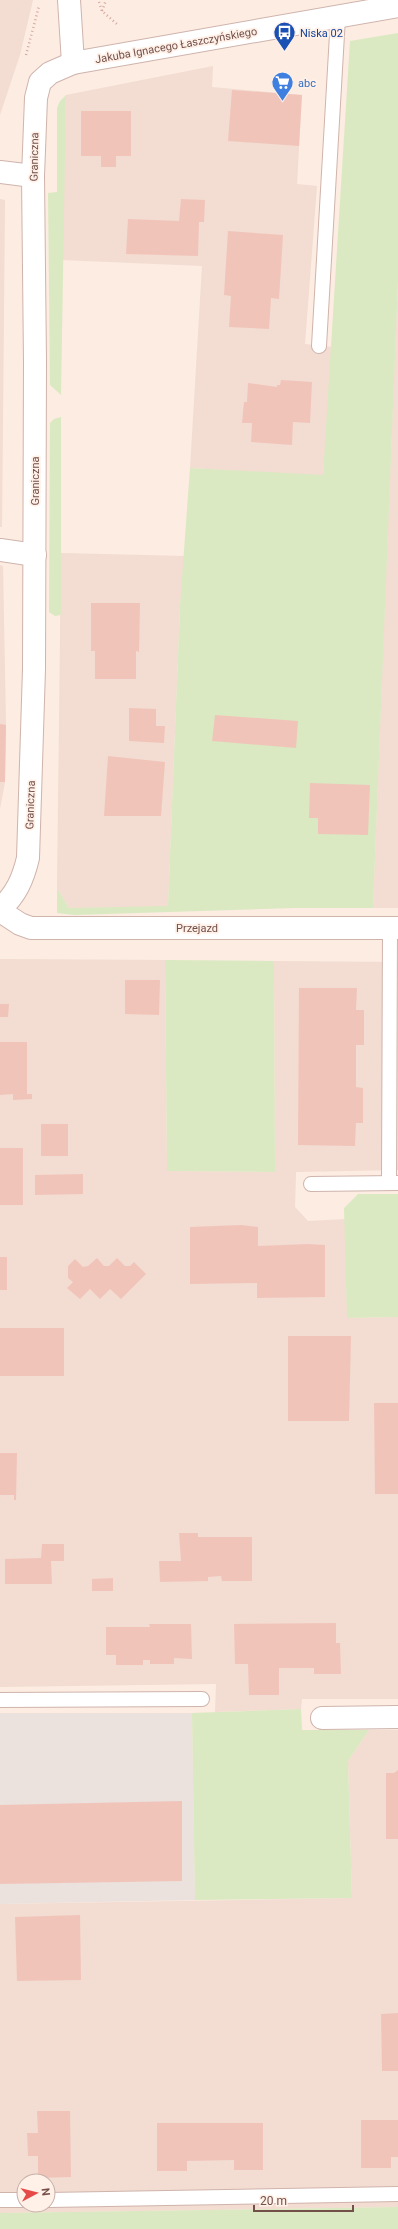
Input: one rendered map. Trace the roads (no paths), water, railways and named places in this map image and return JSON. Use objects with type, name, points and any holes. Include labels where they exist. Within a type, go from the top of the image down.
[{"type":"street","points":[[69,0],[73,63]]},
{"type":"street","name":"Jakuba Ignacego Łaszczyńskiego","points":[[73,63],[398,6]]},
{"type":"street","name":"Graniczna","points":[[0,910],[10,901],[17,890],[23,877],[28,858],[34,669],[34,176],[36,98],[40,82],[50,73],[73,63]]},
{"type":"street","points":[[0,172],[34,176]]},
{"type":"street","points":[[0,550],[35,555]]},
{"type":"street","name":"Przejazd","points":[[0,910],[20,924],[31,928],[394,928]]},
{"type":"street","points":[[322,1718],[398,1717]]},
{"type":"lane","points":[[319,346],[338,17]]},
{"type":"lane","points":[[311,1184],[394,1183],[394,928]]},
{"type":"lane","points":[[0,1700],[202,1699]]},
{"type":"lane","points":[[56,2200],[398,2194]]},
{"type":"lane","points":[[0,2200],[16,2200]]},
{"type":"place","name":"Niska 02","points":[[284,52]]},
{"type":"place","name":"abc","points":[[282,102]]}]
